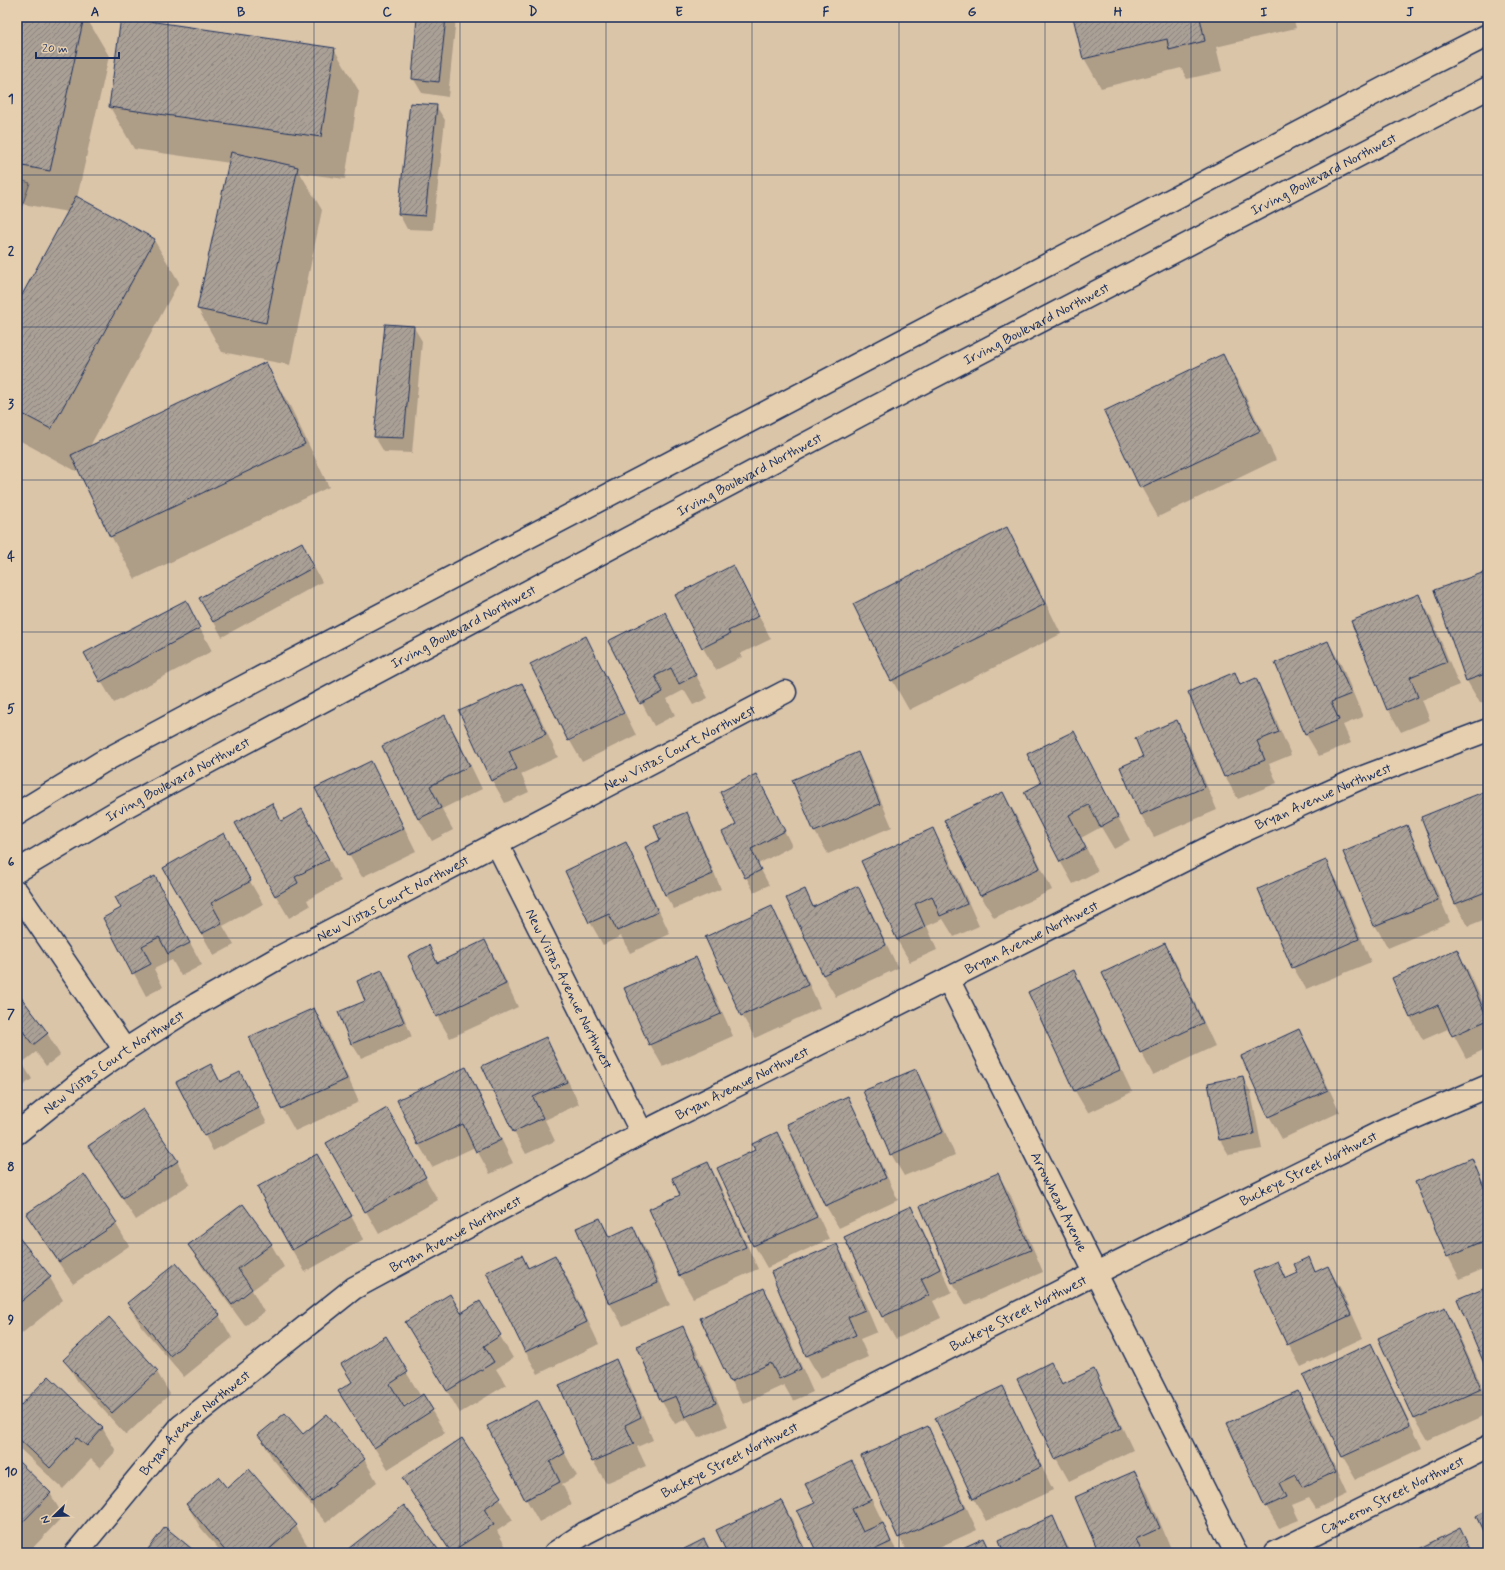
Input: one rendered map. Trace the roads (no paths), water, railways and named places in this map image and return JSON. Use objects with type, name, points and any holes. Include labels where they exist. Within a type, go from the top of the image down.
[{"type":"street","points":[[17,814],[102,762],[230,694],[1408,75],[1488,35]]},
{"type":"street","name":"Irving Boulevard Northwest","points":[[17,871],[122,808],[252,738],[862,414],[1488,88]]},
{"type":"street","name":"New Vistas Court Northwest","points":[[17,1133],[84,1079],[125,1050],[197,1004],[280,957],[785,692]]},
{"type":"street","name":"Bryan Avenue Northwest","points":[[76,1553],[181,1426],[354,1288],[642,1133],[1232,836],[1358,779],[1488,730]]},
{"type":"street","name":"New Vistas Avenue Northwest","points":[[497,844],[642,1133]]},
{"type":"street","points":[[17,892],[125,1050]]},
{"type":"street","name":"Arrowhead Avenue","points":[[948,979],[1236,1553]]},
{"type":"street","name":"Buckeye Street Northwest","points":[[555,1553],[593,1530],[1096,1273],[1383,1131],[1488,1086]]},
{"type":"street","name":"Cameron Street Northwest","points":[[1275,1553],[1488,1447]]}]
